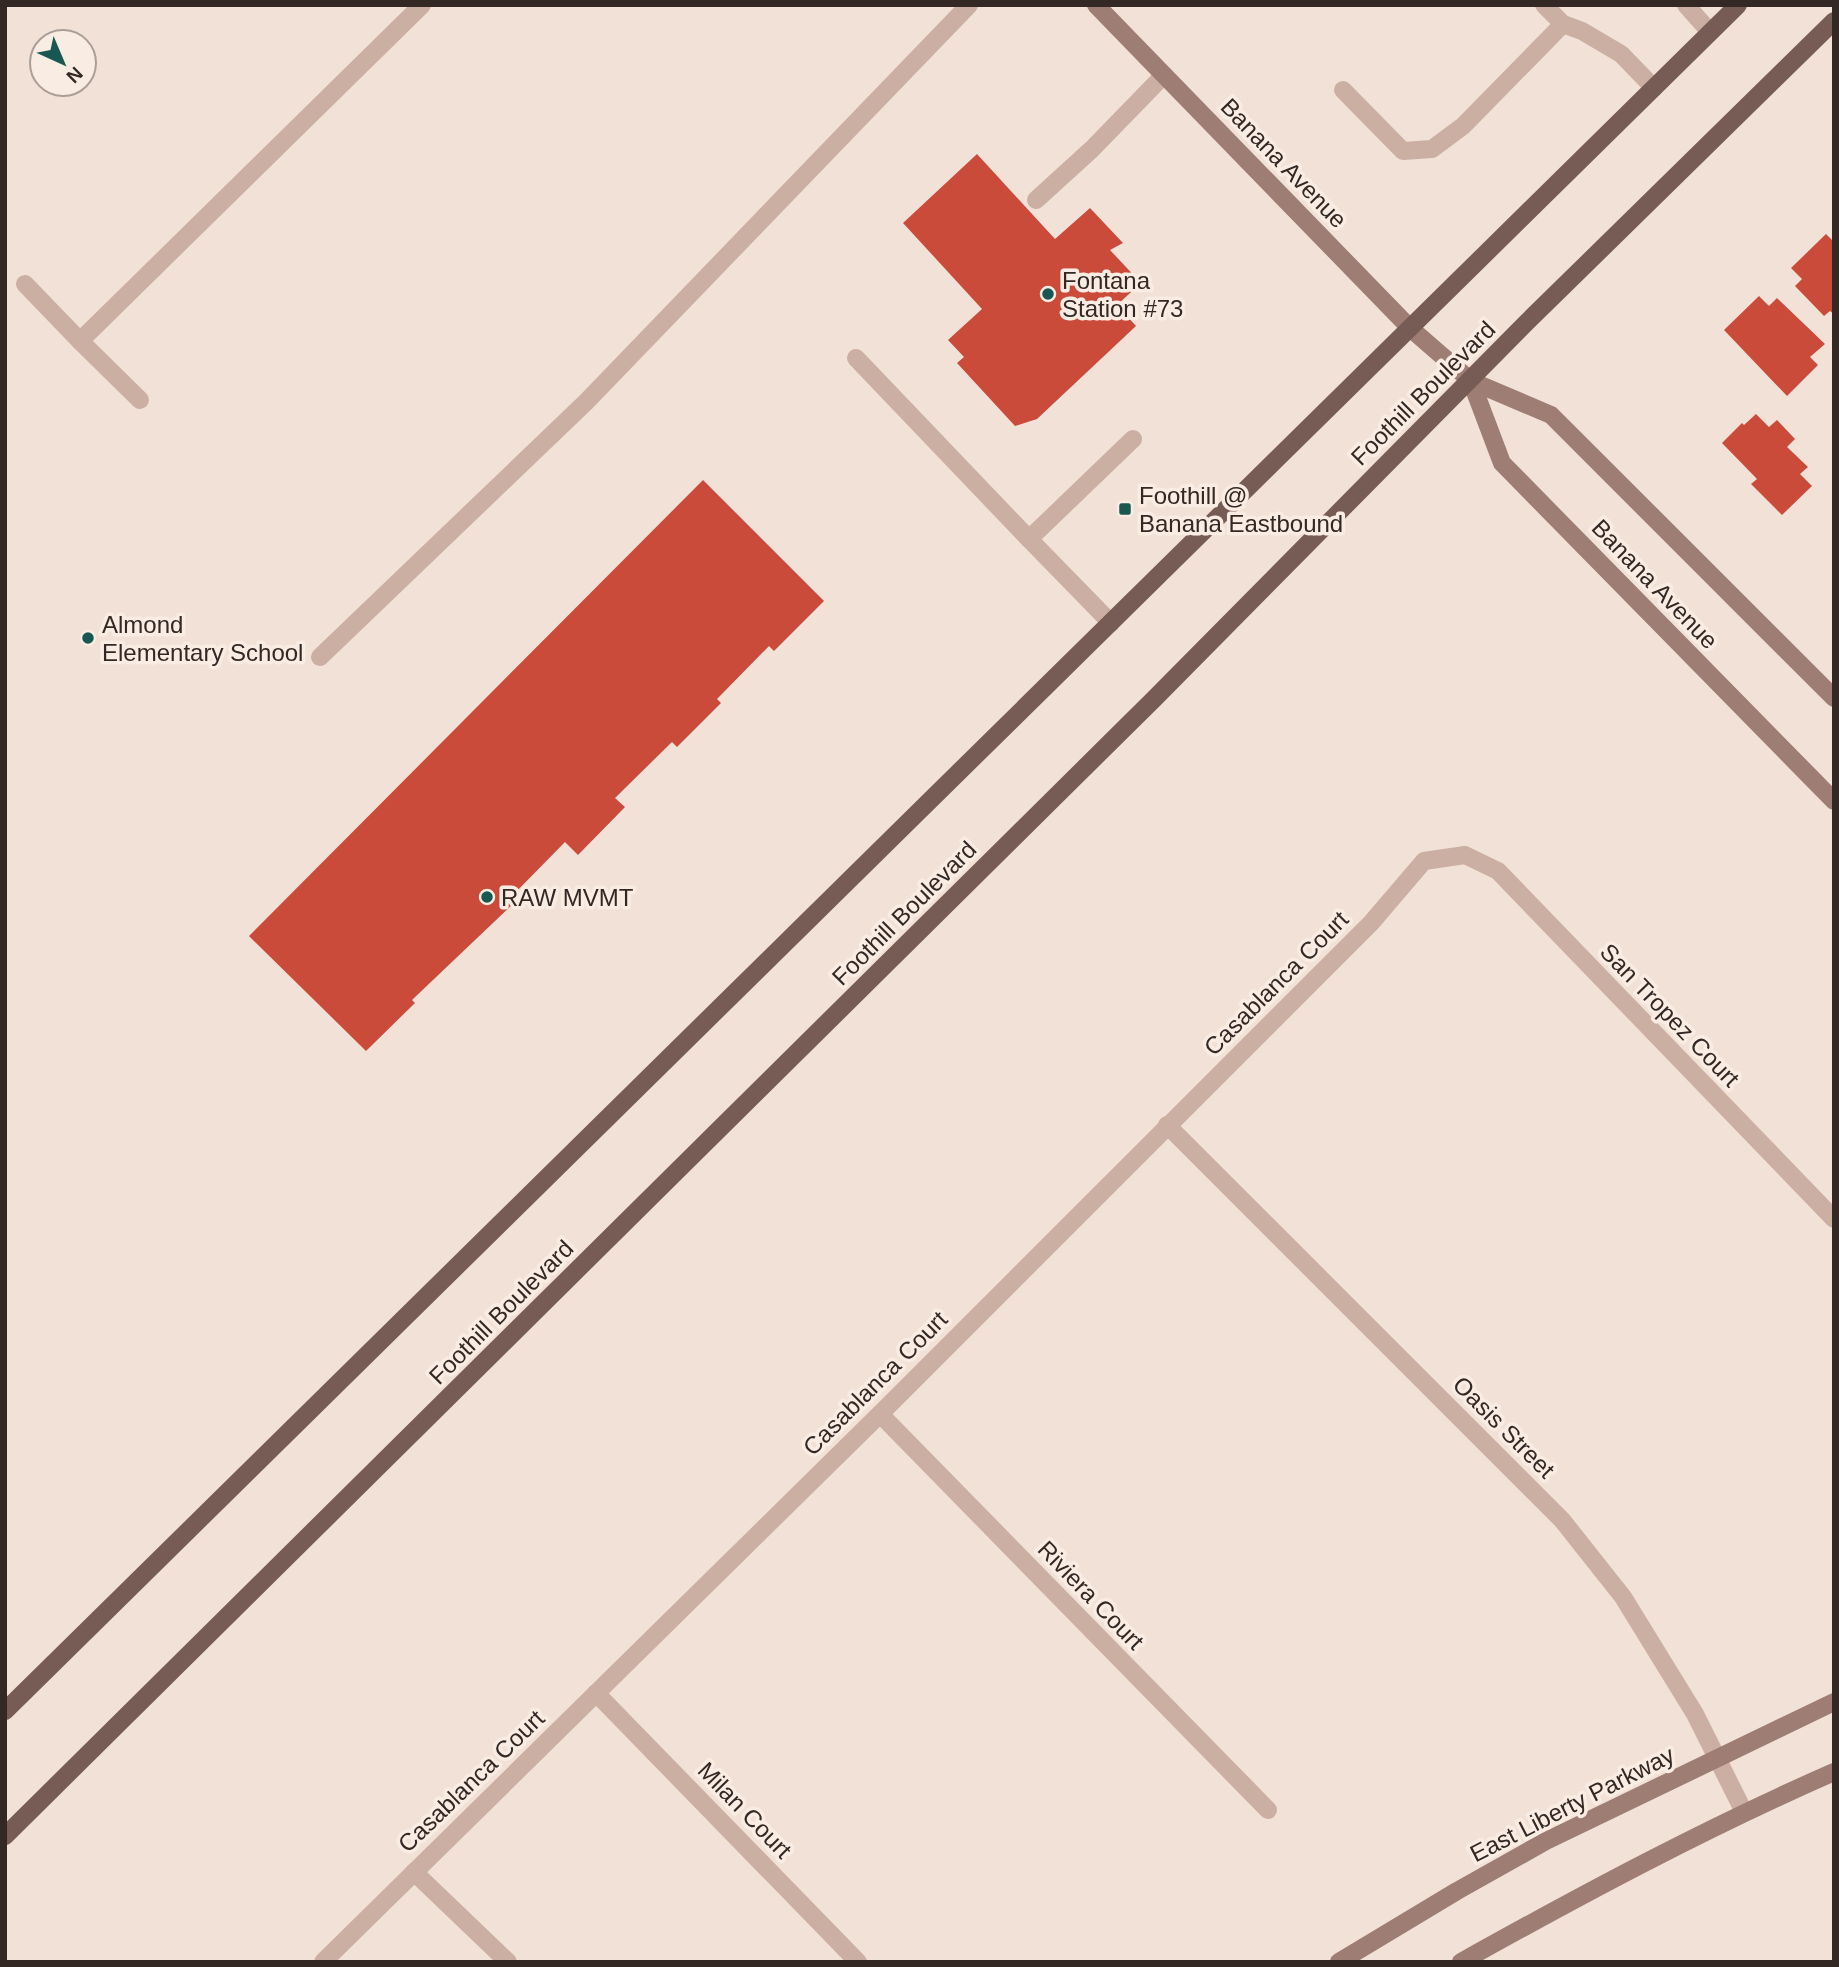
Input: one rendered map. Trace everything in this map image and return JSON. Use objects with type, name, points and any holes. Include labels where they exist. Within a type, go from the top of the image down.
[{"type":"main road","points":[[5,1711],[1738,5]]},
{"type":"main road","name":"Foothill Boulevard","points":[[5,1836],[1154,699],[1526,323],[1834,21]]},
{"type":"street","points":[[80,341],[422,5]]},
{"type":"street","points":[[320,657],[586,402],[969,5]]},
{"type":"street","name":"Banana Avenue","points":[[1096,5],[1410,328],[1471,381],[1551,415],[1834,698]]},
{"type":"street","points":[[1544,5],[1563,24],[1582,31],[1621,54],[1654,88]]},
{"type":"street","points":[[1686,5],[1710,32]]},
{"type":"street","points":[[1343,90],[1403,151],[1432,149],[1463,126],[1563,24]]},
{"type":"street","points":[[1037,200],[1092,149],[1164,75]]},
{"type":"street","points":[[25,284],[140,400]]},
{"type":"street","points":[[856,358],[1111,623]]},
{"type":"street","name":"Banana Avenue","points":[[1471,381],[1502,463],[1834,801]]},
{"type":"street","points":[[1029,539],[1133,439]]},
{"type":"street","name":"Casablanca Court","points":[[323,1962],[880,1414],[1371,923],[1424,861],[1465,855]]},
{"type":"street","name":"San Tropez Court","points":[[1465,855],[1498,871],[1834,1219]]},
{"type":"street","name":"Oasis Street","points":[[1167,1125],[1562,1520],[1623,1597],[1695,1714],[1744,1812]]},
{"type":"street","name":"Riviera Court","points":[[880,1414],[1268,1810]]},
{"type":"street","name":"Milan Court","points":[[596,1693],[858,1962]]},
{"type":"street","name":"East Liberty Parkway","points":[[1339,1962],[1546,1841],[1834,1702]]},
{"type":"street","points":[[1461,1962],[1744,1812],[1834,1772]]},
{"type":"street","points":[[414,1872],[508,1962]]},
{"type":"building","name":"Fontana Station #73","points":[[977,154],[1055,239],[1090,208],[1123,243],[1110,250],[1141,283],[1117,305],[1136,326],[1037,419],[1015,426],[957,363],[964,357],[948,340],[982,309],[903,223]]},
{"type":"building","points":[[1826,234],[1834,242],[1834,314],[1830,311],[1824,316],[1795,286],[1802,279],[1791,268]]},
{"type":"building","points":[[1759,296],[1769,306],[1777,298],[1825,344],[1810,357],[1818,365],[1787,396],[1724,330]]},
{"type":"building","points":[[1756,414],[1769,427],[1777,420],[1795,439],[1787,447],[1808,467],[1800,474],[1812,486],[1782,515],[1751,484],[1757,479],[1722,443],[1742,423],[1744,425]]},
{"type":"building","points":[[703,480],[824,601],[774,651],[769,646],[717,699],[721,703],[677,747],[672,742],[615,798],[625,807],[578,855],[565,842],[509,899],[514,903],[412,1000],[415,1003],[366,1051],[249,936]]},
{"type":"place","name":"Fontana Station #73","points":[[1048,294]]},
{"type":"place","name":"Foothill @ Banana Eastbound","points":[[1125,509]]},
{"type":"place","name":"Almond Elementary School","points":[[88,638]]},
{"type":"place","name":"RAW MVMT","points":[[487,897]]}]
